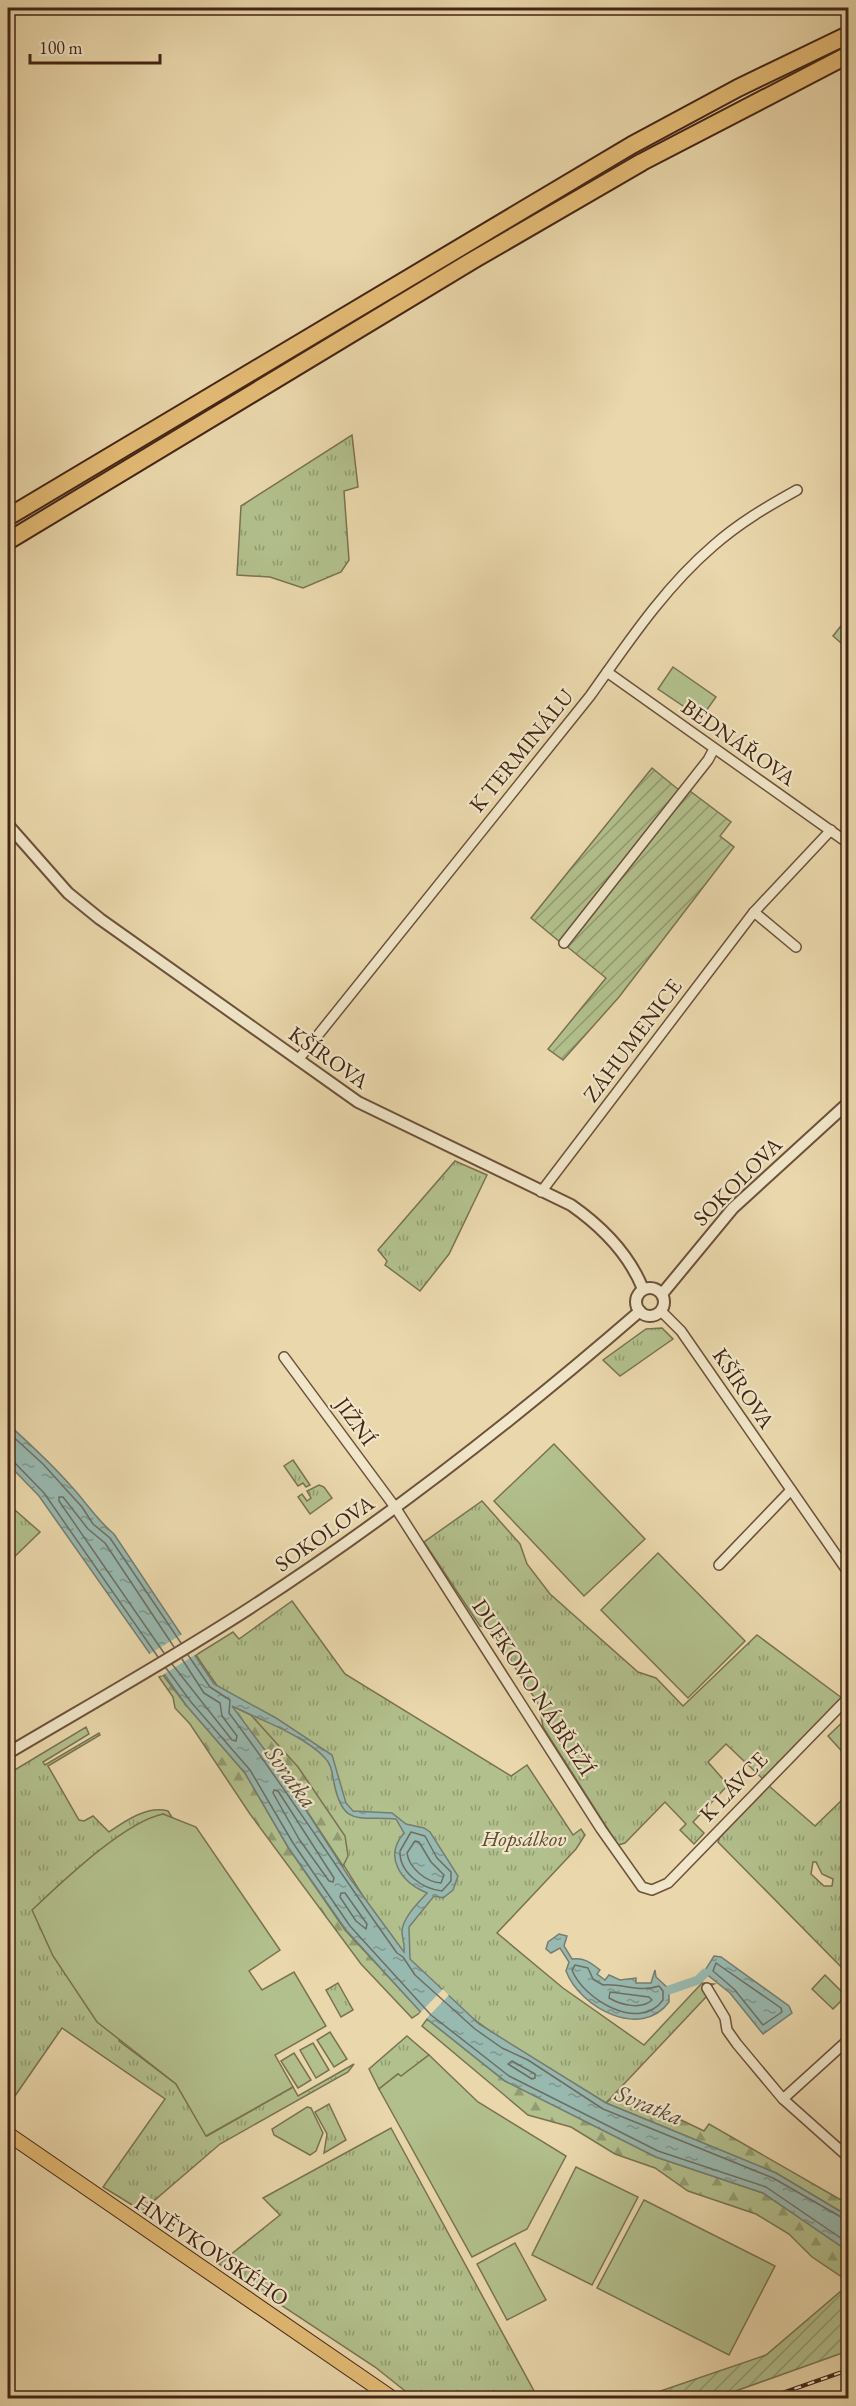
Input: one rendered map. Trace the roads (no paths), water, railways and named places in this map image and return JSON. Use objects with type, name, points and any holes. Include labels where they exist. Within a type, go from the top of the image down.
[{"type":"highway","points":[[8,516],[632,145],[738,88],[847,36]]},
{"type":"highway","points":[[8,541],[465,265],[622,174],[846,56]]},
{"type":"main road","name":"HNĚVKOVSKÉHO","points":[[8,2134],[392,2398]]},
{"type":"street","name":"K TERMINÁLU","points":[[298,1060],[607,672],[642,624],[704,554],[753,515],[798,490]]},
{"type":"street","name":"BEDNÁŘOVA","points":[[607,672],[849,843]]},
{"type":"street","points":[[564,943],[714,749]]},
{"type":"street","name":"KŠÍROVA","points":[[8,825],[76,899],[298,1060],[366,1106],[571,1205],[599,1225],[623,1256],[643,1289]]},
{"type":"street","name":"ZÁHUMENICE","points":[[541,1192],[754,912],[831,830]]},
{"type":"street","points":[[754,912],[796,947]]},
{"type":"street","name":"SOKOLOVA","points":[[662,1294],[733,1208],[849,1103]]},
{"type":"street","points":[[655,1288],[662,1294],[664,1304],[661,1311],[649,1316],[639,1311],[636,1301],[643,1289],[655,1288]]},
{"type":"street","name":"SOKOLOVA","points":[[8,1753],[255,1605],[395,1508],[570,1371],[639,1311]]},
{"type":"street","name":"KŠÍROVA","points":[[661,1311],[681,1331],[849,1572]]},
{"type":"street","name":"JIŽNÍ","points":[[284,1357],[395,1508]]},
{"type":"street","points":[[719,1565],[791,1490]]},
{"type":"street","name":"DUFKOVO NÁBŘEŽÍ","points":[[395,1508],[607,1838],[642,1887]]},
{"type":"street","name":"K LÁVCE","points":[[642,1887],[652,1890],[668,1883],[849,1698]]},
{"type":"street","points":[[707,1988],[725,2018],[727,2030],[783,2099],[849,2157]]},
{"type":"street","points":[[783,2099],[849,2040]]},
{"type":"water","points":[[8,1424],[56,1469],[114,1534],[214,1684],[276,1718],[332,1755],[346,1803],[353,1811],[392,1813],[406,1824],[424,1828],[430,1832],[458,1876],[453,1890],[443,1898],[434,1896],[409,1927],[410,1959],[479,2024],[606,2103],[776,2173],[848,2216],[848,2251],[763,2193],[656,2157],[505,2081],[427,2019],[346,1930],[288,1847],[245,1773],[186,1705],[39,1496],[8,1464]],"holes":[[[232,1706],[294,1735],[325,1758],[342,1807],[348,1813],[362,1818],[396,1819],[404,1833],[395,1851],[398,1868],[409,1882],[427,1893],[405,1921],[402,1932],[404,1952],[349,1877],[282,1773]]]},
{"type":"water","points":[[559,1934],[567,1936],[564,1946],[572,1959],[590,1963],[600,1970],[597,1974],[605,1980],[609,1975],[620,1980],[636,1978],[636,1983],[651,1983],[655,1970],[656,1977],[669,1989],[669,2002],[657,2013],[643,2018],[628,2019],[612,2015],[597,2007],[573,1985],[566,1971],[569,1962],[560,1948],[551,1953],[546,1949],[548,1942]]},
{"type":"water","points":[[714,1956],[721,1957],[789,2006],[792,2013],[763,2034],[730,1993],[704,1972]]},
{"type":"waterway","points":[[669,1990],[698,1980],[705,1973]]},
{"type":"railway","points":[[768,2398],[848,2370]]},
{"type":"water label","name":"Svratka","points":[[291,1777]]},
{"type":"water label","name":"Svratka","points":[[649,2105]]},
{"type":"park label","name":"Hopsálkov","points":[[524,1838]]}]
